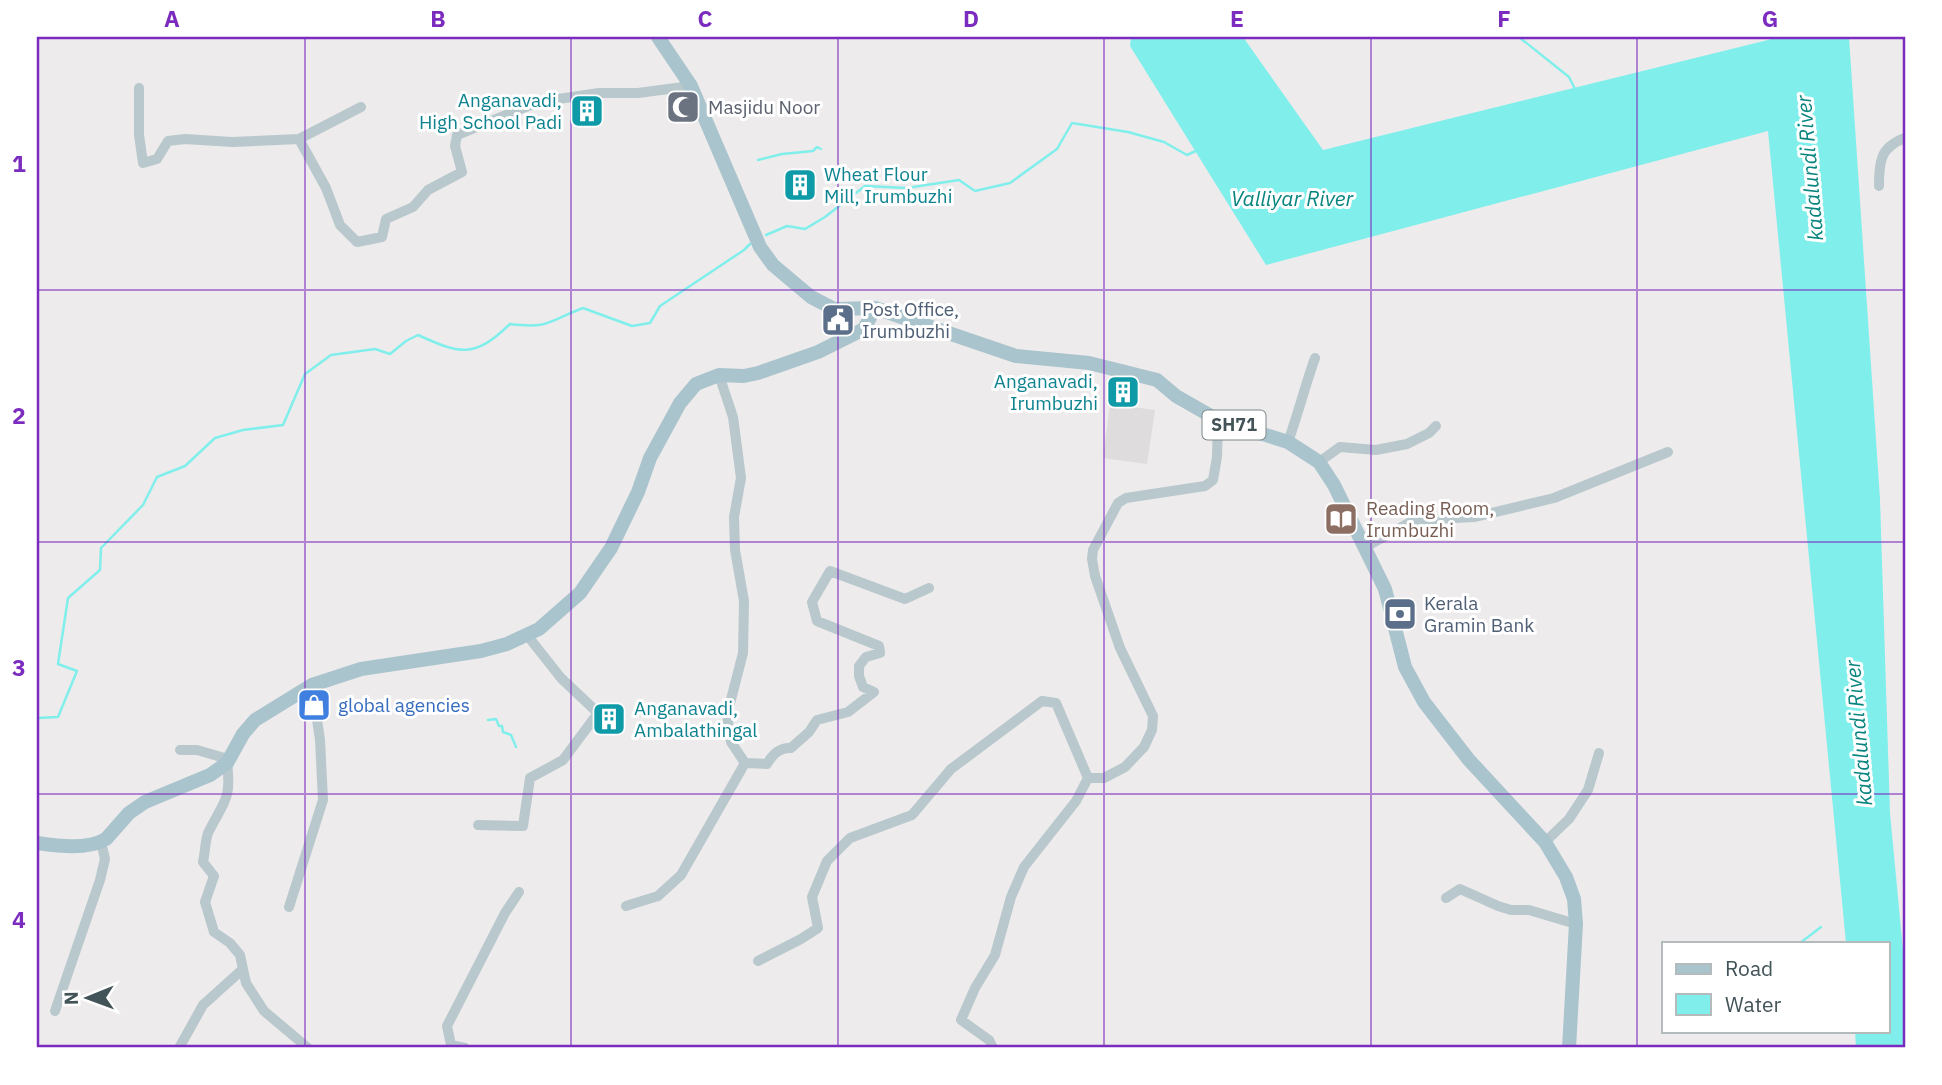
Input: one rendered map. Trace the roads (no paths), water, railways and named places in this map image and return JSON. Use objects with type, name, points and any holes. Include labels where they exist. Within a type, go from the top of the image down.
[{"type":"main road","name":"SH71","points":[[658,37],[691,86],[725,161],[753,234],[773,265],[811,297],[834,309],[875,308],[1016,356],[1089,363],[1157,380],[1176,396],[1218,421],[1288,442],[1319,462],[1334,485],[1385,589],[1405,667],[1424,702],[1469,760],[1545,842],[1566,877],[1574,899],[1576,924],[1569,1048]]},
{"type":"main road","points":[[37,844],[57,846],[101,842],[129,813],[145,802],[210,775],[227,761],[255,720],[312,685],[361,669],[481,651],[507,644],[551,620],[580,593],[611,548],[638,492],[650,458],[680,403],[696,384],[719,375],[744,376],[818,352],[864,329],[875,308]]},
{"type":"street","points":[[299,139],[326,188],[341,225],[357,242],[382,237],[386,219],[413,207],[428,190],[462,172],[455,146],[457,135],[468,129],[538,102],[599,93],[638,93],[691,86]]},
{"type":"street","points":[[139,88],[139,135],[143,163],[157,159],[168,141],[299,139],[361,107]]},
{"type":"street","points":[[1879,186],[1879,167],[1883,153],[1894,142],[1905,138]]},
{"type":"street","points":[[1288,442],[1315,358]]},
{"type":"street","points":[[719,375],[733,417],[741,478],[734,517],[735,550],[744,601],[743,653],[727,715],[731,742],[745,763]]},
{"type":"street","points":[[1088,778],[1104,778],[1125,767],[1144,747],[1152,730],[1153,716],[1120,648],[1095,576],[1093,551],[1118,503],[1126,498],[1195,489],[1213,481],[1218,421]]},
{"type":"street","points":[[1319,462],[1340,447],[1376,450],[1407,444],[1429,433],[1436,426]]},
{"type":"street","points":[[1364,548],[1414,520],[1475,517],[1554,498],[1668,452]]},
{"type":"street","points":[[745,763],[767,764],[771,756],[785,747],[791,748],[817,720],[848,712],[874,692],[863,687],[859,666],[866,657],[880,653],[879,646],[817,621],[812,602],[830,571],[905,599],[929,587]]},
{"type":"street","points":[[478,825],[523,826],[530,778],[563,760],[597,713],[561,678],[527,635]]},
{"type":"street","points":[[289,907],[323,800],[320,740],[312,685]]},
{"type":"street","points":[[758,961],[818,928],[812,897],[816,885],[827,861],[850,838],[912,815],[951,769],[1042,701],[1056,703],[1088,778]]},
{"type":"street","points":[[180,750],[197,750],[227,761],[230,784],[228,796],[207,836],[203,862],[214,876],[205,902],[214,932],[230,943],[240,955],[246,983],[264,1011],[309,1048]]},
{"type":"street","points":[[1545,842],[1569,820],[1588,790],[1599,753]]},
{"type":"street","points":[[626,906],[658,896],[681,875],[745,763]]},
{"type":"street","points":[[993,1048],[989,1040],[961,1020],[975,988],[995,955],[1011,897],[1024,867],[1076,801],[1088,778]]},
{"type":"street","points":[[55,1011],[100,880],[105,859],[101,842]]},
{"type":"street","points":[[1447,898],[1460,889],[1511,910],[1529,910],[1576,924]]},
{"type":"street","points":[[465,1048],[452,1045],[447,1026],[505,912],[519,892]]},
{"type":"street","points":[[179,1048],[203,1005],[243,969]]},
{"type":"water","name":"Valliyar River","points":[[1131,37],[1243,37],[1323,150],[1780,37],[1849,37],[1880,499],[1890,813],[1905,971],[1905,1048],[1856,1048],[1855,1032],[1890,1032],[1890,942],[1846,942],[1768,131],[1266,265],[1130,46]]},
{"type":"waterway","points":[[1519,37],[1569,77],[1576,91]]},
{"type":"waterway","points":[[766,235],[787,226],[805,229],[865,186],[907,188],[959,180],[975,191],[1010,183],[1057,149],[1072,123],[1128,132],[1164,142],[1187,155],[1198,150]]},
{"type":"waterway","points":[[758,160],[813,151],[817,147],[821,149]]},
{"type":"waterway","points":[[37,718],[58,717],[77,671],[58,664],[68,598],[100,570],[101,548],[143,505],[157,477],[185,466],[215,438],[243,430],[283,425],[305,374],[331,355],[375,349],[390,354],[418,335],[445,346],[466,350],[486,343],[510,324],[541,325],[583,308],[632,326],[650,323],[660,306],[750,244]]},
{"type":"waterway","points":[[488,720],[496,719],[503,732],[511,735],[516,747]]},
{"type":"waterway","points":[[1801,942],[1821,927]]},
{"type":"place","name":"Masjidu Noor","points":[[683,107]]},
{"type":"place","name":"Anganavadi, High School Padi","points":[[587,111]]},
{"type":"place","name":"Wheat Flour Mill, Irumbuzhi","points":[[800,185]]},
{"type":"place","name":"Post Office, Irumbuzhi","points":[[838,320]]},
{"type":"place","name":"Anganavadi, Irumbuzhi","points":[[1123,392]]},
{"type":"place","name":"Reading Room, Irumbuzhi","points":[[1341,519]]},
{"type":"place","name":"Kerala Gramin Bank","points":[[1400,614]]},
{"type":"place","name":"global agencies","points":[[314,705]]},
{"type":"place","name":"Anganavadi, Ambalathingal","points":[[609,719]]},
{"type":"water label","name":"kadalundi River","points":[[1810,168]]},
{"type":"water label","name":"kadalundi River","points":[[1859,733]]}]
